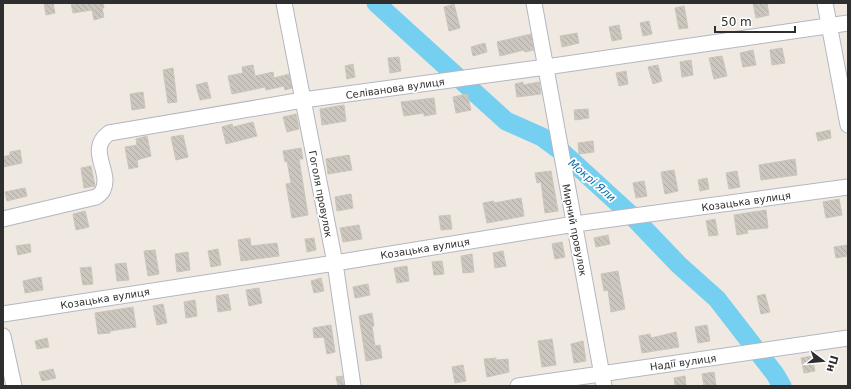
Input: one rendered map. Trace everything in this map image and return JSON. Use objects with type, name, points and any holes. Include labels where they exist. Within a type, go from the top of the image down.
[{"type":"street","name":"Гоголя провулок","points":[[284,3],[335,263],[353,386]]},
{"type":"street","name":"Мирний провулок","points":[[534,3],[562,163],[575,224],[603,380]]},
{"type":"street","points":[[825,3],[848,125]]},
{"type":"street","name":"Селіванова вулиця","points":[[3,218],[96,197],[103,191],[105,182],[99,146],[102,138],[109,133],[303,100],[546,67],[848,23]]},
{"type":"street","name":"Козацька вулиця","points":[[3,314],[335,263],[575,224],[848,187]]},
{"type":"street","points":[[3,336],[14,386]]},
{"type":"street","name":"Надії вулиця","points":[[518,386],[603,380],[848,338]]},
{"type":"building","points":[[44,3],[53,3],[55,13],[46,15]]},
{"type":"building","points":[[71,3],[103,3],[104,8],[102,8],[104,17],[94,20],[92,10],[73,13]]},
{"type":"building","points":[[753,3],[767,3],[769,15],[756,18]]},
{"type":"building","points":[[454,4],[460,28],[449,31],[444,7]]},
{"type":"building","points":[[684,6],[688,28],[679,29],[675,8]]},
{"type":"building","points":[[649,21],[652,34],[643,36],[640,23]]},
{"type":"building","points":[[619,25],[622,39],[612,41],[609,27]]},
{"type":"building","points":[[577,33],[579,43],[562,47],[560,36]]},
{"type":"building","points":[[531,34],[534,50],[525,52],[524,50],[500,56],[497,42]]},
{"type":"building","points":[[485,43],[487,52],[473,56],[471,47]]},
{"type":"building","points":[[782,48],[785,63],[772,65],[770,50]]},
{"type":"building","points":[[753,50],[756,65],[743,67],[740,53]]},
{"type":"building","points":[[722,56],[727,76],[714,79],[709,58]]},
{"type":"building","points":[[399,57],[401,71],[390,73],[388,58]]},
{"type":"building","points":[[691,60],[693,75],[682,77],[680,62]]},
{"type":"building","points":[[353,64],[355,77],[347,79],[345,66]]},
{"type":"building","points":[[253,65],[255,76],[273,72],[274,78],[289,74],[292,88],[285,90],[284,86],[266,90],[265,87],[232,94],[228,76],[243,73],[242,67]]},
{"type":"building","points":[[658,65],[662,81],[653,84],[648,67]]},
{"type":"building","points":[[173,68],[177,102],[168,103],[163,70]]},
{"type":"building","points":[[626,71],[628,84],[619,86],[616,73]]},
{"type":"building","points":[[207,82],[211,98],[200,100],[196,85]]},
{"type":"building","points":[[523,82],[523,85],[539,82],[541,94],[517,97],[515,84]]},
{"type":"building","points":[[143,92],[145,108],[132,110],[130,94]]},
{"type":"building","points":[[467,94],[471,110],[456,113],[453,97]]},
{"type":"building","points":[[434,98],[436,114],[424,116],[424,113],[404,116],[401,102]]},
{"type":"building","points":[[344,105],[346,121],[322,125],[320,109]]},
{"type":"building","points":[[588,109],[589,118],[575,120],[574,110]]},
{"type":"building","points":[[296,114],[299,129],[287,132],[283,117]]},
{"type":"building","points":[[253,122],[257,136],[226,144],[222,127],[232,124],[233,127]]},
{"type":"building","points":[[830,130],[831,138],[818,141],[816,133]]},
{"type":"building","points":[[183,135],[188,157],[176,160],[171,137]]},
{"type":"building","points":[[147,136],[151,156],[137,160],[138,167],[129,169],[125,147],[137,145],[136,139]]},
{"type":"building","points":[[593,141],[594,152],[579,154],[578,143]]},
{"type":"building","points":[[301,148],[303,159],[299,159],[308,215],[292,218],[286,184],[291,183],[287,161],[285,162],[283,151]]},
{"type":"building","points":[[20,150],[22,163],[3,167],[3,157],[10,155],[10,152]]},
{"type":"building","points":[[349,155],[352,170],[328,174],[326,159]]},
{"type":"building","points":[[795,159],[797,175],[761,180],[759,165]]},
{"type":"building","points":[[91,166],[95,186],[84,188],[81,168]]},
{"type":"building","points":[[674,170],[678,191],[665,194],[661,172]]},
{"type":"building","points":[[551,171],[558,211],[545,213],[541,182],[537,183],[535,173]]},
{"type":"building","points":[[737,171],[740,187],[729,189],[726,173]]},
{"type":"building","points":[[707,178],[709,189],[700,191],[698,180]]},
{"type":"building","points":[[644,181],[647,196],[636,198],[633,183]]},
{"type":"building","points":[[25,188],[27,196],[7,201],[5,192]]},
{"type":"building","points":[[351,194],[353,208],[337,211],[335,197]]},
{"type":"building","points":[[521,198],[524,216],[487,223],[483,203],[494,201],[494,203]]},
{"type":"building","points":[[839,199],[842,215],[826,218],[823,202]]},
{"type":"building","points":[[766,210],[768,228],[747,230],[748,233],[737,235],[734,215]]},
{"type":"building","points":[[85,211],[89,227],[76,230],[73,214]]},
{"type":"building","points":[[450,215],[452,229],[441,230],[439,216]]},
{"type":"building","points":[[715,219],[718,235],[709,236],[706,221]]},
{"type":"building","points":[[359,225],[362,239],[343,242],[340,228]]},
{"type":"building","points":[[608,235],[610,244],[596,247],[594,238]]},
{"type":"building","points":[[250,238],[251,246],[277,243],[279,256],[241,261],[238,240]]},
{"type":"building","points":[[314,238],[316,250],[307,252],[305,239]]},
{"type":"building","points":[[562,242],[565,257],[555,259],[552,244]]},
{"type":"building","points":[[30,244],[31,252],[18,255],[16,246]]},
{"type":"building","points":[[848,245],[848,256],[836,258],[834,247]]},
{"type":"building","points":[[218,249],[221,265],[211,267],[208,251]]},
{"type":"building","points":[[155,250],[159,274],[148,276],[144,251]]},
{"type":"building","points":[[503,251],[506,266],[495,268],[493,253]]},
{"type":"building","points":[[188,252],[190,270],[177,272],[175,254]]},
{"type":"building","points":[[472,254],[474,272],[463,273],[461,256]]},
{"type":"building","points":[[442,261],[444,274],[434,275],[432,262]]},
{"type":"building","points":[[126,263],[129,280],[117,281],[115,264]]},
{"type":"building","points":[[407,266],[409,281],[397,283],[394,268]]},
{"type":"building","points":[[91,267],[93,284],[83,285],[80,268]]},
{"type":"building","points":[[618,271],[625,309],[611,312],[608,290],[604,291],[601,274]]},
{"type":"building","points":[[41,277],[43,290],[25,293],[23,281]]},
{"type":"building","points":[[321,278],[324,291],[314,293],[311,281]]},
{"type":"building","points":[[368,284],[370,295],[355,298],[353,287]]},
{"type":"building","points":[[259,288],[262,303],[249,306],[246,290]]},
{"type":"building","points":[[228,294],[231,310],[218,312],[216,296]]},
{"type":"building","points":[[765,294],[770,312],[761,314],[757,296]]},
{"type":"building","points":[[195,300],[197,316],[186,318],[184,302]]},
{"type":"building","points":[[163,304],[167,323],[157,325],[153,306]]},
{"type":"building","points":[[133,307],[136,327],[98,334],[95,313]]},
{"type":"building","points":[[372,313],[375,346],[380,345],[382,358],[366,361],[359,316]]},
{"type":"building","points":[[331,325],[335,352],[327,354],[324,337],[314,338],[313,328]]},
{"type":"building","points":[[707,325],[710,341],[698,343],[695,327]]},
{"type":"building","points":[[676,332],[679,347],[642,353],[639,336],[650,334],[651,338]]},
{"type":"building","points":[[47,338],[49,347],[37,349],[35,341]]},
{"type":"building","points":[[552,339],[556,365],[542,367],[538,341]]},
{"type":"building","points":[[583,341],[586,361],[574,363],[571,344]]},
{"type":"building","points":[[812,356],[815,371],[804,373],[801,358]]},
{"type":"building","points":[[496,358],[496,360],[508,359],[509,372],[487,377],[484,359]]},
{"type":"building","points":[[463,365],[466,381],[455,383],[452,367]]},
{"type":"building","points":[[53,369],[56,378],[42,381],[39,372]]},
{"type":"building","points":[[714,372],[716,386],[704,386],[702,374]]},
{"type":"building","points":[[342,376],[344,386],[338,386],[336,377]]},
{"type":"building","points":[[685,376],[686,386],[675,386],[674,378]]},
{"type":"waterway","name":"Мокрі Яли","points":[[376,3],[506,121],[542,137],[561,151],[632,216],[679,265],[717,299],[775,374],[782,386]]}]
